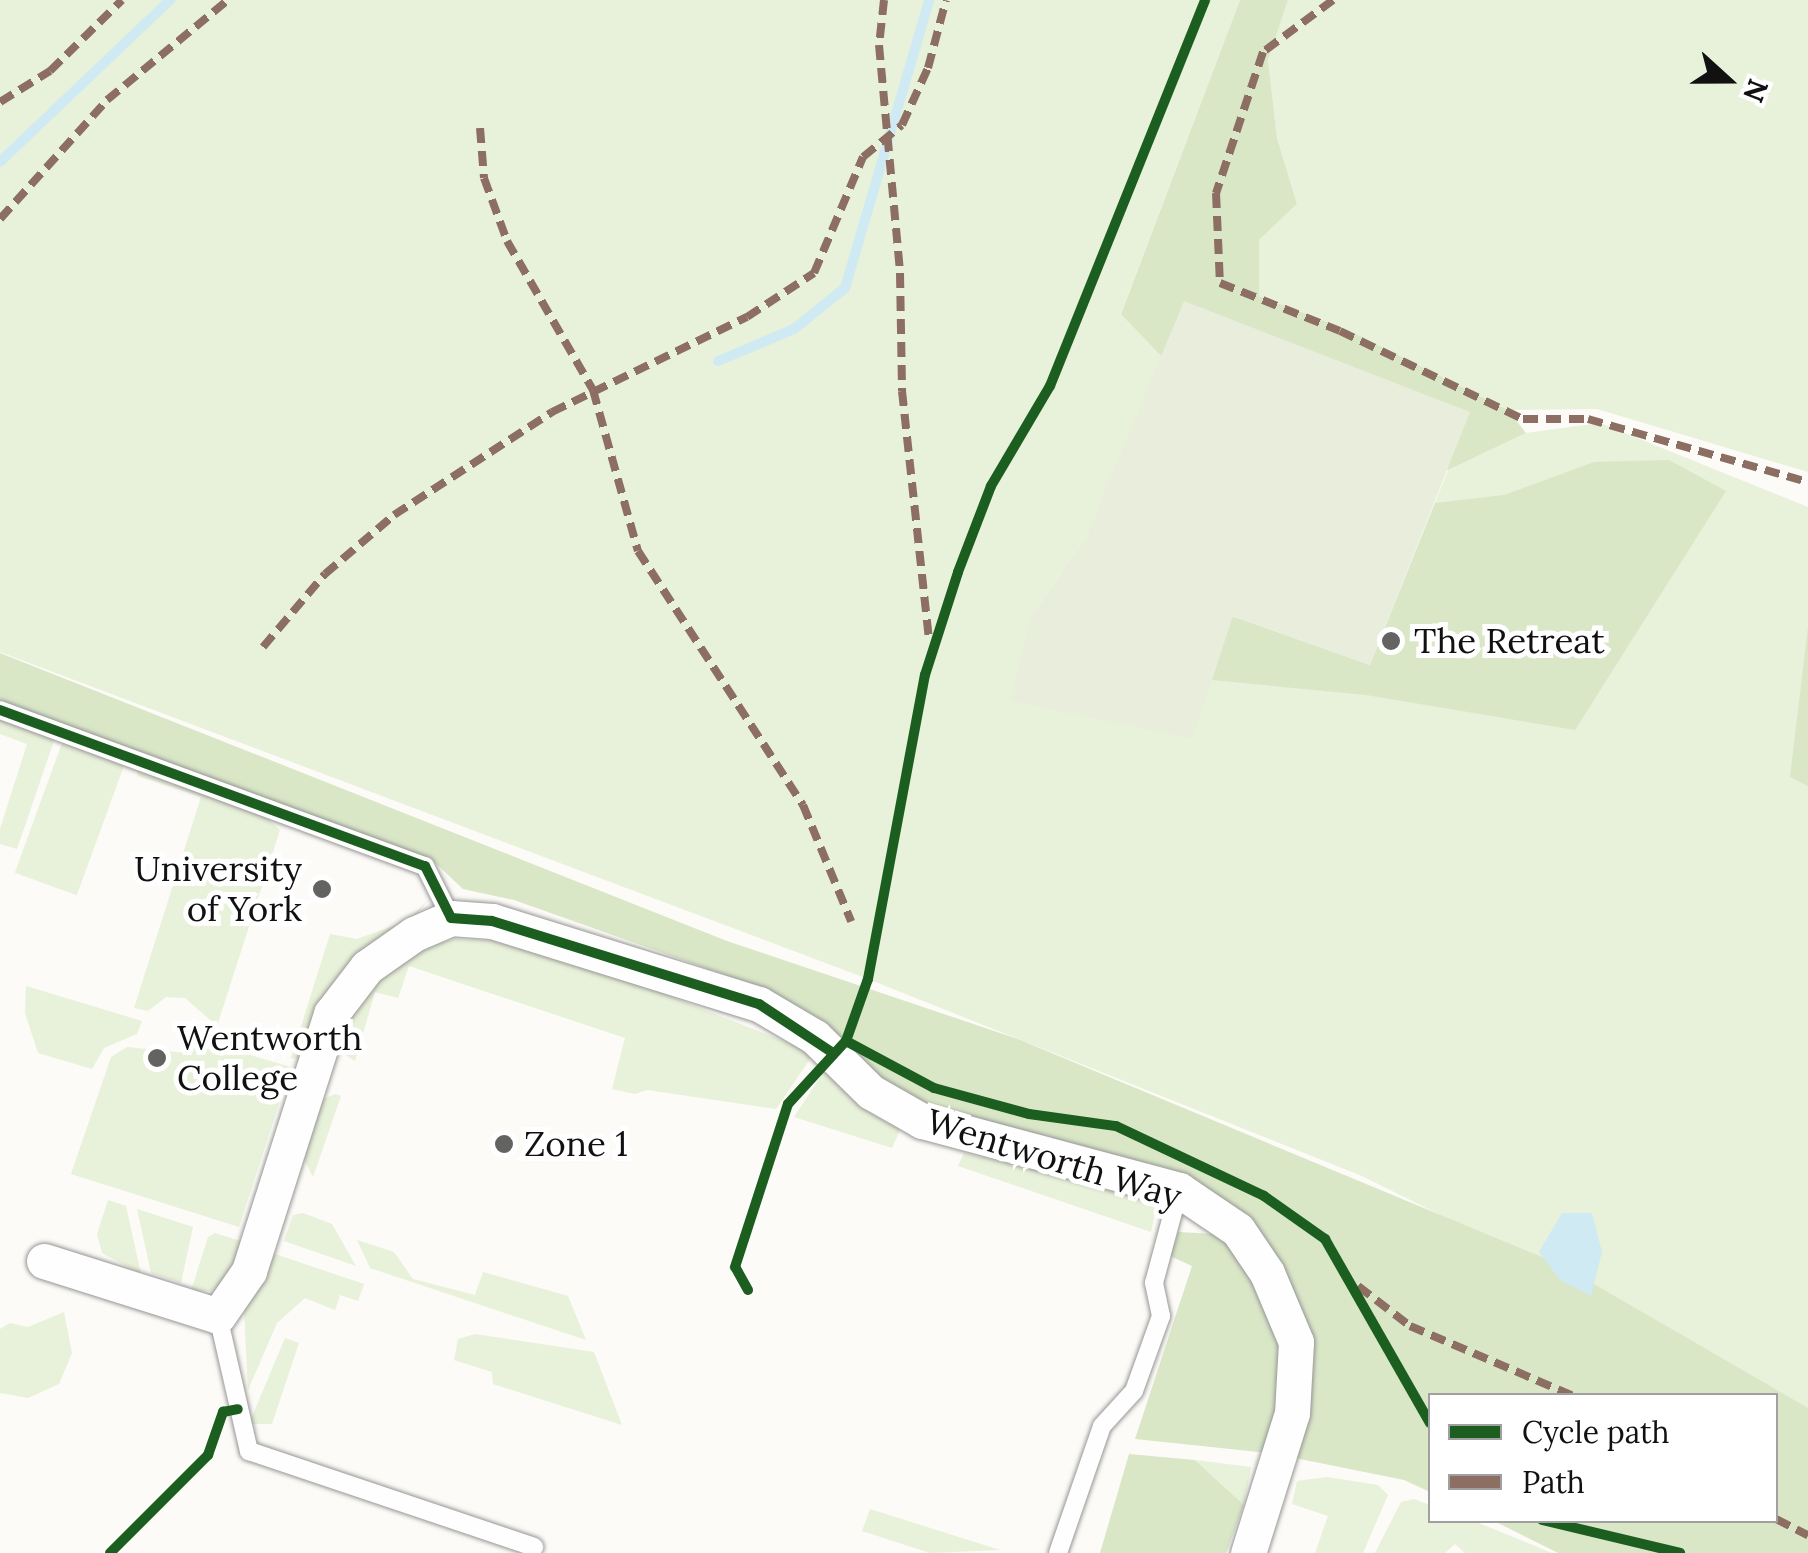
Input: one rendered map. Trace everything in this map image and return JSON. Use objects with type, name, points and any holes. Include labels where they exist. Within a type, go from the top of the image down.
[{"type":"street","name":"Wentworth Way","points":[[451,918],[492,921],[759,1004],[814,1038],[870,1092],[922,1121],[1180,1190],[1238,1230],[1267,1273],[1296,1342],[1292,1413],[1248,1553]]},
{"type":"street","points":[[44,1262],[218,1316],[249,1271],[331,1014],[367,967],[451,918]]},
{"type":"lane","points":[[0,710],[426,866],[451,918]]},
{"type":"lane","points":[[1058,1553],[1102,1426],[1134,1391],[1161,1316],[1154,1283],[1180,1190]]},
{"type":"lane","points":[[218,1316],[248,1450],[534,1547]]},
{"type":"green space","points":[[0,0],[1240,0],[1121,313],[1162,357],[1085,539],[1030,618],[1232,616],[1370,665],[1448,470],[1526,433],[1600,423],[1808,507],[1808,1410],[1653,1321],[1362,1176],[868,979],[0,652]]},
{"type":"green space","points":[[1240,0],[1288,0],[1268,60],[1277,138],[1297,204],[1259,240],[1259,296],[1346,329],[1508,410],[1526,433],[1448,470],[1162,357],[1121,314]]},
{"type":"green space","points":[[1288,0],[1808,0],[1808,472],[1597,409],[1508,410],[1346,329],[1259,296],[1259,240],[1297,204],[1277,138],[1268,60]]},
{"type":"green space","points":[[1184,301],[1470,412],[1370,665],[1233,616],[1192,739],[1011,701],[1030,618],[1085,539]]},
{"type":"green space","points":[[1669,460],[1726,491],[1575,730],[1366,695],[1212,680],[1232,616],[1370,665],[1435,503],[1504,495],[1594,462]]},
{"type":"green space","points":[[1808,627],[1808,786],[1790,777]]},
{"type":"green space","points":[[0,653],[727,941],[1018,1039],[1561,1265],[1808,1408],[1808,1553],[1558,1553],[1498,1523],[1778,1523],[1778,1393],[1428,1393],[1428,1491],[1404,1480],[1295,1458],[1307,1341],[1286,1272],[1243,1218],[1197,1181],[1043,1135],[958,1120],[893,1092],[770,991],[514,900],[463,889],[431,859],[294,817],[0,700]]},
{"type":"green space","points":[[0,717],[56,735],[17,849],[0,844],[0,829],[27,744],[0,734]]},
{"type":"green space","points":[[62,743],[124,766],[77,895],[15,873]]},
{"type":"green space","points":[[136,769],[266,817],[280,830],[217,1026],[185,998],[166,997],[148,1011],[134,1008],[201,797],[138,776]]},
{"type":"green space","points":[[428,900],[302,1060],[291,1058],[330,934],[357,939],[407,921]]},
{"type":"green space","points":[[456,939],[510,941],[606,971],[814,1053],[776,1109],[647,1090],[635,1094],[612,1089],[625,1038],[409,966],[398,998],[375,992],[355,1061],[341,1052],[342,1025],[380,973],[416,949]]},
{"type":"green space","points":[[26,986],[142,1021],[137,1034],[104,1048],[92,1069],[38,1053],[25,1013]]},
{"type":"green space","points":[[198,1040],[291,1067],[239,1227],[71,1174],[111,1057],[127,1047],[185,1053]]},
{"type":"green space","points":[[826,1068],[874,1114],[901,1128],[892,1148],[794,1117]]},
{"type":"green space","points":[[335,1094],[341,1096],[313,1177],[301,1154],[320,1101]]},
{"type":"green space","points":[[964,1153],[1150,1198],[1156,1209],[1151,1232],[958,1166]]},
{"type":"green space","points":[[108,1200],[126,1206],[141,1274],[102,1253],[97,1234]]},
{"type":"green space","points":[[137,1209],[193,1227],[181,1283],[151,1273]]},
{"type":"green space","points":[[303,1213],[332,1224],[356,1266],[284,1241],[293,1215]]},
{"type":"green space","points":[[1178,1232],[1217,1234],[1248,1269],[1280,1338],[1280,1387],[1268,1453],[1135,1439],[1192,1266],[1170,1256]]},
{"type":"green space","points":[[215,1233],[244,1242],[236,1270],[215,1291],[191,1291],[208,1237]]},
{"type":"green space","points":[[357,1240],[394,1252],[413,1279],[475,1295],[483,1272],[568,1296],[586,1340],[370,1268]]},
{"type":"green space","points":[[272,1253],[364,1284],[358,1301],[340,1295],[335,1310],[305,1298],[277,1323],[248,1390],[244,1309]]},
{"type":"green space","points":[[64,1312],[72,1353],[59,1384],[28,1398],[0,1393],[0,1329],[10,1323],[28,1327]]},
{"type":"green space","points":[[475,1334],[594,1352],[622,1425],[493,1384],[492,1372],[454,1360],[458,1339]]},
{"type":"green space","points":[[285,1338],[299,1343],[272,1424],[249,1424]]},
{"type":"green space","points":[[1129,1454],[1195,1460],[1244,1505],[1226,1553],[1100,1553]]},
{"type":"green space","points":[[1195,1460],[1251,1467],[1244,1505]]},
{"type":"green space","points":[[1327,1477],[1378,1485],[1388,1495],[1363,1553],[1315,1553],[1328,1516],[1292,1504],[1297,1481]]},
{"type":"green space","points":[[1414,1499],[1428,1504],[1428,1523],[1479,1523],[1552,1553],[1465,1553],[1455,1544],[1445,1553],[1375,1553],[1401,1502]]},
{"type":"green space","points":[[870,1509],[1000,1550],[930,1553],[862,1531]]},
{"type":"water","points":[[1562,1213],[1592,1213],[1602,1252],[1591,1296],[1560,1280],[1539,1252]]},
{"type":"waterway","points":[[0,162],[170,0]]},
{"type":"waterway","points":[[718,361],[794,329],[845,288],[929,0]]},
{"type":"marked path","points":[[0,102],[50,71],[122,0]]},
{"type":"marked path","points":[[0,219],[107,100],[228,0]]},
{"type":"marked path","points":[[884,0],[879,45],[900,273],[902,391],[929,639]]},
{"type":"marked path","points":[[263,647],[325,574],[394,515],[552,412],[747,317],[814,273],[863,157],[902,125],[928,68],[946,0]]},
{"type":"marked path","points":[[1333,0],[1263,52],[1216,193],[1220,283],[1340,331],[1523,419],[1588,419],[1808,482]]},
{"type":"marked path","points":[[480,128],[484,178],[507,241],[593,390],[638,551],[803,805],[851,921]]},
{"type":"marked path","points":[[1358,1286],[1410,1326],[1566,1393]]},
{"type":"marked path","points":[[1778,1520],[1808,1535]]},
{"type":"cycle path","points":[[748,1290],[735,1267],[788,1104],[846,1041],[868,979],[925,675],[958,572],[991,486],[1050,386],[1205,0]]},
{"type":"cycle path","points":[[0,710],[425,866],[451,918],[492,921],[759,1004],[833,1053]]},
{"type":"cycle path","points":[[846,1041],[934,1088],[1029,1114],[1116,1126],[1264,1196],[1325,1239],[1428,1419]]},
{"type":"cycle path","points":[[110,1553],[208,1455],[223,1412],[238,1409]]},
{"type":"cycle path","points":[[1555,1523],[1680,1553]]},
{"type":"place","name":"The Retreat","points":[[1391,641]]},
{"type":"place","name":"University of York","points":[[322,889]]},
{"type":"place","name":"Wentworth College","points":[[157,1058]]},
{"type":"place","name":"Zone 1","points":[[504,1144]]}]
